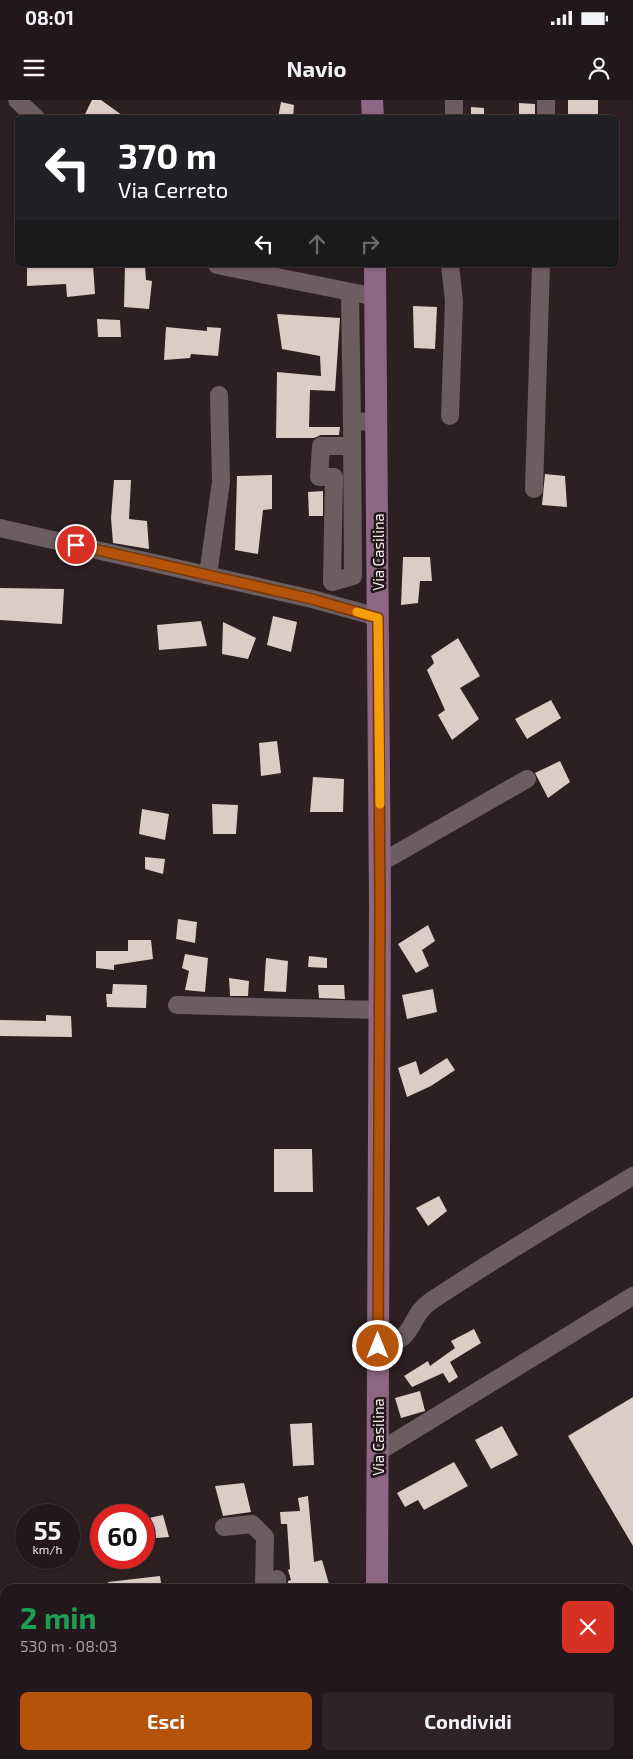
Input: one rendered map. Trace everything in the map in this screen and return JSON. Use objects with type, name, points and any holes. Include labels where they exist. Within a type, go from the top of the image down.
[{"type":"main road","name":"Via Casilina","points":[[375,267],[380,863],[377,1584]]},
{"type":"street","points":[[454,100],[454,115]]},
{"type":"street","points":[[546,100],[546,115]]},
{"type":"street","points":[[19,101],[33,115]]},
{"type":"street","points":[[226,267],[376,297]]},
{"type":"street","points":[[450,267],[454,301],[450,416]]},
{"type":"street","points":[[534,489],[541,267]]},
{"type":"street","points":[[350,293],[352,422],[353,576],[332,582],[334,477],[319,477],[321,446],[352,446]]},
{"type":"street","points":[[208,575],[221,482],[219,395]]},
{"type":"street","points":[[352,422],[376,421]]},
{"type":"street","points":[[0,528],[312,599],[378,618]]},
{"type":"street","points":[[380,863],[527,779]]},
{"type":"street","points":[[177,1006],[380,1010]]},
{"type":"street","points":[[378,1346],[393,1344],[403,1338],[428,1303],[633,1176]]},
{"type":"street","points":[[378,1452],[633,1296]]},
{"type":"street","points":[[224,1527],[252,1524],[265,1536],[273,1584]]},
{"type":"building","points":[[92,100],[101,100],[122,115],[84,115]]},
{"type":"building","points":[[568,100],[598,100],[598,115],[568,115]]},
{"type":"building","points":[[281,102],[294,105],[293,115],[279,115]]},
{"type":"building","points":[[519,103],[535,104],[535,115],[519,115]]},
{"type":"building","points":[[471,107],[484,108],[484,115],[471,115]]},
{"type":"building","points":[[27,267],[93,267],[95,294],[67,297],[66,284],[27,286]]},
{"type":"building","points":[[125,267],[145,267],[146,280],[152,281],[149,309],[124,307]]},
{"type":"building","points":[[413,306],[437,307],[435,349],[414,348]]},
{"type":"building","points":[[277,314],[340,318],[335,391],[310,390],[309,427],[340,427],[339,435],[321,435],[314,438],[276,438],[277,372],[321,376],[320,356],[282,349]]},
{"type":"building","points":[[97,319],[120,320],[121,337],[98,337]]},
{"type":"building","points":[[166,327],[207,331],[207,327],[221,328],[218,356],[191,354],[190,358],[164,360]]},
{"type":"building","points":[[545,474],[565,476],[567,507],[542,505]]},
{"type":"building","points":[[272,475],[272,509],[263,510],[258,554],[235,550],[237,476]]},
{"type":"building","points":[[114,480],[131,480],[129,519],[147,521],[149,549],[113,543],[111,518]]},
{"type":"building","points":[[323,491],[323,516],[309,516],[308,492]]},
{"type":"building","points":[[403,557],[430,557],[432,581],[420,581],[418,603],[401,605]]},
{"type":"building","points":[[0,588],[64,589],[62,624],[0,620]]},
{"type":"building","points":[[273,616],[297,622],[291,652],[267,645]]},
{"type":"building","points":[[201,621],[207,646],[159,650],[157,625]]},
{"type":"building","points":[[223,622],[256,638],[248,659],[222,654]]},
{"type":"building","points":[[458,638],[480,676],[460,688],[479,719],[452,740],[438,715],[445,710],[427,670],[434,663],[431,656]]},
{"type":"building","points":[[551,700],[561,718],[527,739],[515,719]]},
{"type":"building","points":[[277,741],[281,773],[261,776],[259,743]]},
{"type":"building","points":[[560,761],[570,782],[548,798],[535,773]]},
{"type":"building","points":[[313,777],[344,779],[343,812],[310,812]]},
{"type":"building","points":[[212,804],[238,805],[236,834],[213,834]]},
{"type":"building","points":[[142,809],[169,814],[165,840],[139,834]]},
{"type":"building","points":[[145,857],[165,859],[163,874],[145,869]]},
{"type":"building","points":[[178,919],[197,922],[195,943],[176,939]]},
{"type":"building","points":[[428,925],[435,941],[422,950],[429,966],[416,973],[398,944]]},
{"type":"building","points":[[128,940],[151,940],[153,959],[114,965],[114,970],[96,968],[96,951],[128,951]]},
{"type":"building","points":[[185,954],[208,958],[205,992],[185,990],[189,971],[182,968]]},
{"type":"building","points":[[309,956],[327,958],[327,968],[308,967]]},
{"type":"building","points":[[266,958],[288,961],[286,992],[264,991]]},
{"type":"building","points":[[229,978],[249,981],[248,996],[230,996]]},
{"type":"building","points":[[113,984],[147,985],[146,1008],[107,1007],[106,994],[112,994]]},
{"type":"building","points":[[318,985],[344,985],[345,999],[319,998]]},
{"type":"building","points":[[433,989],[437,1012],[407,1019],[402,995]]},
{"type":"building","points":[[46,1015],[71,1016],[72,1037],[0,1036],[0,1020],[46,1021]]},
{"type":"building","points":[[447,1058],[455,1070],[431,1086],[407,1097],[398,1068],[416,1061],[420,1075]]},
{"type":"building","points":[[274,1149],[312,1149],[313,1192],[274,1192]]},
{"type":"building","points":[[439,1196],[447,1211],[428,1226],[416,1208]]},
{"type":"building","points":[[474,1329],[481,1343],[450,1362],[458,1377],[449,1383],[443,1373],[412,1387],[404,1376],[428,1361],[430,1366],[455,1348],[451,1341]]},
{"type":"building","points":[[420,1391],[425,1411],[401,1418],[395,1398]]},
{"type":"building","points":[[633,1397],[633,1546],[568,1436]]},
{"type":"building","points":[[312,1423],[314,1465],[293,1466],[290,1424]]},
{"type":"building","points":[[502,1426],[518,1455],[491,1469],[475,1440]]},
{"type":"building","points":[[454,1462],[468,1486],[424,1510],[418,1500],[405,1507],[397,1493]]},
{"type":"building","points":[[244,1483],[251,1512],[223,1516],[215,1486]]},
{"type":"building","points":[[308,1496],[314,1562],[322,1560],[329,1584],[288,1584],[288,1581],[291,1580],[288,1570],[290,1569],[287,1524],[281,1524],[280,1512],[300,1511],[298,1498]]},
{"type":"building","points":[[163,1515],[169,1537],[155,1538],[155,1517]]},
{"type":"building","points":[[160,1576],[161,1584],[108,1584],[108,1582]]},
{"type":"slow traffic","points":[[357,612],[378,618],[380,804]]},
{"type":"route","points":[[76,545],[312,599],[378,618],[380,904],[378,1346]]}]
